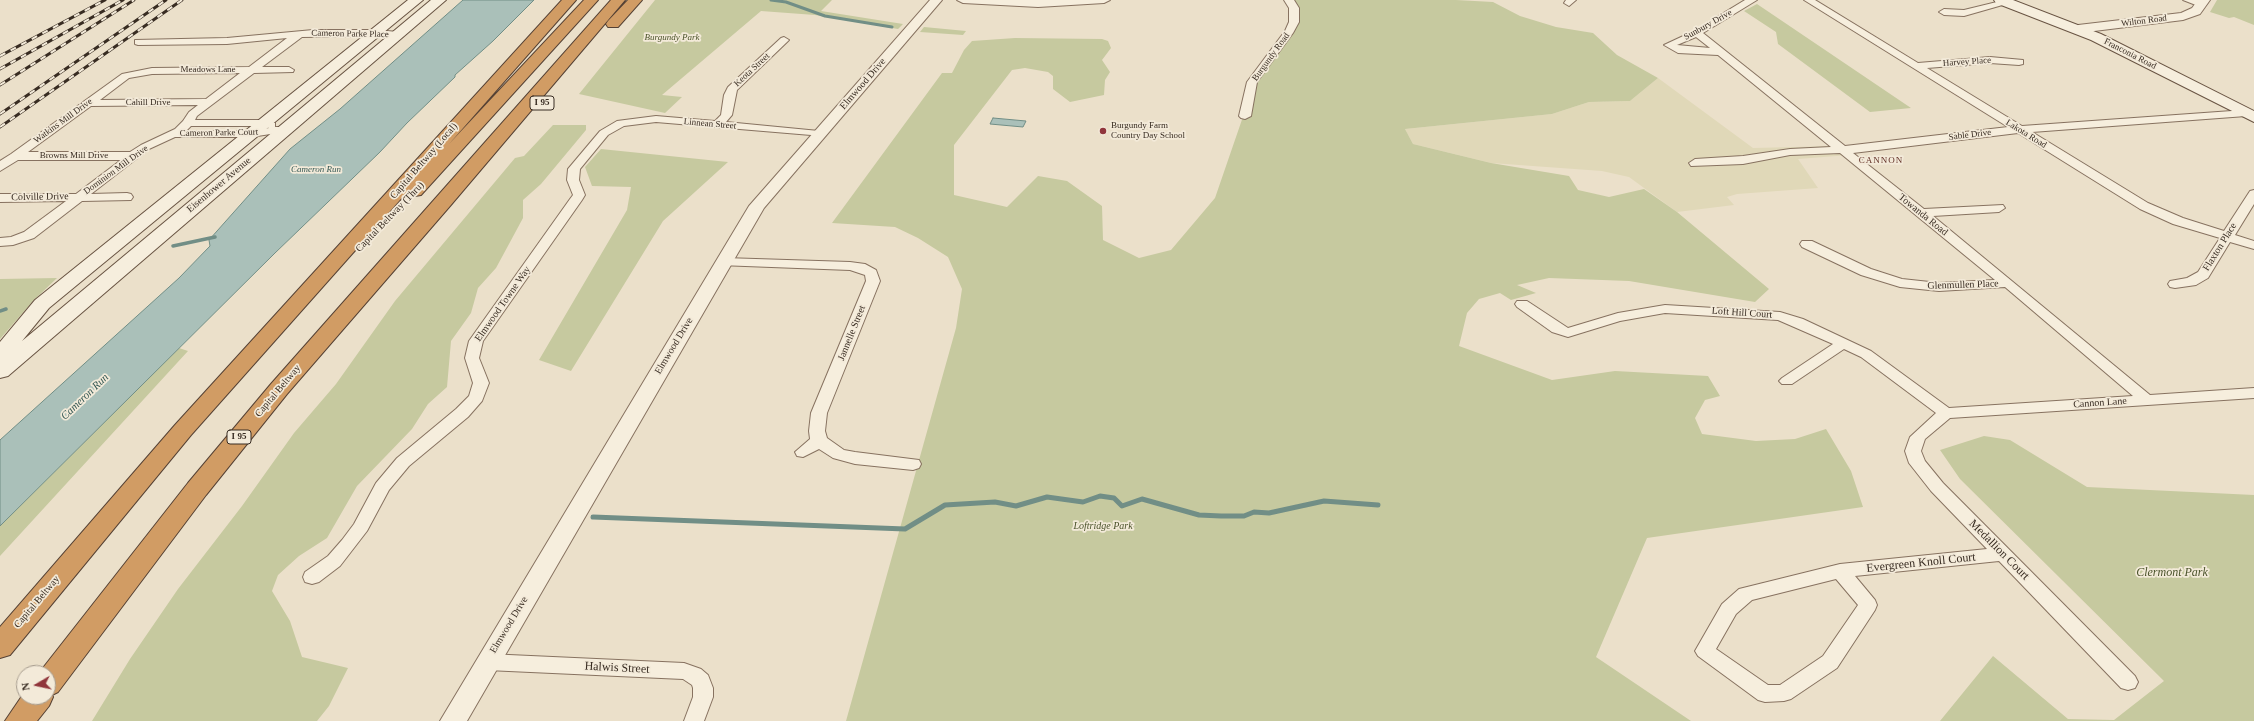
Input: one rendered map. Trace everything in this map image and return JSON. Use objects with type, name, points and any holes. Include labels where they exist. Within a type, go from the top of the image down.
[{"type":"highway","name":"Capital Beltway (Local)","points":[[183,430],[569,0]]},
{"type":"highway","name":"Capital Beltway (Thru)","points":[[183,430],[447,158],[591,0]]},
{"type":"highway","name":"I 95","points":[[444,202],[618,0]]},
{"type":"highway","name":"I 95","points":[[444,202],[511,136],[635,0]]},
{"type":"highway","name":"Capital Beltway","points":[[56,673],[147,553],[237,440],[341,318],[444,202]]},
{"type":"highway","name":"Capital Beltway","points":[[0,646],[183,430]]},
{"type":"highway","points":[[20,721],[32,705]]},
{"type":"main road","name":"Eisenhower Avenue","points":[[0,357],[18,332],[42,304],[416,0]]},
{"type":"main road","name":"Eisenhower Avenue","points":[[0,371],[439,0]]},
{"type":"main road","name":"Franconia Road","points":[[2005,1],[2078,29],[2250,115]]},
{"type":"street","name":"Elmwood Drive","points":[[452,721],[764,196],[936,0]]},
{"type":"street","points":[[962,0],[1032,3],[1104,0]]},
{"type":"street","name":"Burgundy Road","points":[[1245,116],[1252,82],[1290,31],[1294,22],[1294,8],[1289,0]]},
{"type":"street","name":"Sunbury Drive","points":[[1721,52],[1683,50],[1670,46],[1671,43],[1697,33],[1752,0]]},
{"type":"street","name":"Lakota Road","points":[[1809,0],[2144,206],[2178,221],[2254,245]]},
{"type":"street","points":[[2188,0],[2202,2]]},
{"type":"street","points":[[1944,12],[1967,12],[2005,1]]},
{"type":"street","name":"Wilton Road","points":[[2078,29],[2183,16],[2196,11],[2202,2]]},
{"type":"street","name":"Towanda Road","points":[[1697,33],[2008,283],[2147,400]]},
{"type":"street","name":"Cameron Parke Place","points":[[138,42],[208,42],[298,35],[307,37],[398,35]]},
{"type":"street","name":"Dominion Mill Drive","points":[[0,242],[13,241],[29,235],[145,148],[174,134],[188,123],[193,114],[208,102],[298,35]]},
{"type":"street","name":"Keota Street","points":[[718,125],[726,115],[728,95],[732,89],[784,40]]},
{"type":"street","name":"Harvey Place","points":[[1915,66],[1990,60],[2019,62]]},
{"type":"street","name":"Meadows Lane","points":[[126,76],[152,71],[289,70]]},
{"type":"street","name":"Watkins Mill Drive","points":[[0,167],[126,76]]},
{"type":"street","name":"Cahill Drive","points":[[89,103],[208,102]]},
{"type":"street","name":"Sable Drive","points":[[1695,163],[1743,160],[1790,152],[1842,150],[2020,130],[2250,115]]},
{"type":"street","name":"Linnean Street","points":[[604,132],[614,126],[639,120],[664,120],[819,134]]},
{"type":"street","name":"Cameron Parke Court","points":[[188,123],[286,129]]},
{"type":"street","name":"Cameron Parke Court","points":[[174,134],[258,128],[286,129]]},
{"type":"street","name":"Elmwood Towne Way","points":[[312,577],[334,561],[348,545],[361,527],[382,487],[402,462],[462,413],[476,398],[481,383],[472,358],[476,341],[576,200],[579,195],[573,180],[574,169],[604,132]]},
{"type":"street","name":"Browns Mill Drive","points":[[15,156],[134,156]]},
{"type":"street","name":"Flaxton Place","points":[[2176,284],[2192,282],[2203,275],[2254,194]]},
{"type":"street","name":"Colville Drive","points":[[0,198],[127,197]]},
{"type":"street","points":[[1921,213],[1999,208]]},
{"type":"street","name":"Glenmullen Place","points":[[1807,244],[1866,272],[1900,283],[1939,287],[2008,283]]},
{"type":"street","name":"Jannelle Street","points":[[724,262],[850,266],[866,269],[873,277],[873,281],[819,413],[817,431],[820,441]]},
{"type":"street","name":"Loft Hill Court","points":[[1522,304],[1557,329],[1568,333],[1632,314],[1682,309],[1780,316],[1844,343],[1879,362],[1946,413]]},
{"type":"street","points":[[1787,381],[1844,343]]},
{"type":"street","name":"Cannon Lane","points":[[1946,413],[2254,393]]},
{"type":"street","name":"Medallion Court","points":[[1946,413],[1918,437],[1913,451],[1917,463],[1937,487],[2128,682]]},
{"type":"street","points":[[803,452],[820,441],[839,454],[855,458],[913,464]]},
{"type":"street","name":"Evergreen Knoll Court","points":[[1840,572],[1868,605],[1830,662],[1784,693],[1765,694],[1705,651],[1729,609],[1746,594],[1840,572],[2003,554]]},
{"type":"street","name":"Halwis Street","points":[[487,662],[684,671],[694,675],[701,681],[703,688],[703,697],[694,721]]},
{"type":"shaded area","points":[[1658,78],[1753,148],[1837,146],[1849,155],[1798,159],[1818,188],[1737,194],[1727,197],[1734,205],[1677,212],[1629,177],[1602,171],[1491,163],[1413,144],[1405,129],[1552,114],[1589,102],[1630,101]]},
{"type":"green space","name":"Burgundy Park","points":[[655,0],[832,0],[821,11],[903,24],[898,29],[815,15],[761,11],[662,95],[682,97],[665,113],[579,94]]},
{"type":"green space","name":"Loftridge Park","points":[[1294,0],[1456,0],[1493,2],[1520,16],[1556,27],[1593,33],[1617,55],[1658,78],[1630,101],[1589,102],[1552,114],[1405,129],[1413,144],[1491,163],[1569,176],[1578,190],[1609,197],[1644,189],[1677,212],[1769,289],[1755,302],[1629,281],[1549,278],[1517,285],[1536,293],[1511,300],[1500,293],[1479,299],[1467,313],[1459,346],[1552,380],[1615,371],[1708,376],[1720,396],[1705,400],[1695,418],[1702,434],[1756,441],[1795,439],[1826,429],[1851,471],[1863,507],[1647,538],[1596,657],[1691,721],[846,721],[956,328],[962,289],[948,257],[918,238],[895,227],[832,223],[942,73],[952,73],[964,50],[972,41],[1015,38],[1102,39],[1108,41],[1111,48],[1102,60],[1110,72],[1105,80],[1104,95],[1070,102],[1053,89],[1053,76],[1048,72],[1025,68],[1012,70],[954,145],[954,195],[1007,207],[1038,176],[1067,181],[1102,206],[1103,240],[1139,258],[1171,250],[1215,198],[1257,76],[1294,22]]},
{"type":"green space","points":[[2217,0],[2254,0],[2254,25],[2234,17],[2229,18],[2210,12]]},
{"type":"green space","points":[[1757,4],[1911,108],[1870,112],[1778,44],[1776,32],[1744,11]]},
{"type":"green space","points":[[924,27],[966,31],[963,35],[920,32]]},
{"type":"green space","points":[[553,125],[586,125],[586,130],[541,184],[523,200],[523,218],[496,268],[478,288],[471,313],[451,341],[447,387],[428,404],[412,429],[357,486],[327,538],[299,556],[278,575],[272,591],[290,621],[302,657],[348,668],[329,706],[317,721],[92,721],[130,659],[178,589],[242,506],[294,433],[336,384],[395,301],[515,158],[524,156]]},
{"type":"green space","points":[[601,149],[728,162],[663,221],[571,371],[539,360],[627,210],[631,187],[592,186],[585,167]]},
{"type":"green space","points":[[57,278],[33,301],[0,339],[0,279]]},
{"type":"green space","points":[[179,348],[188,351],[0,556],[0,526]]},
{"type":"green space","name":"Clermont Park","points":[[1984,436],[2010,440],[2087,487],[2254,495],[2254,721],[1940,721],[1993,656],[2068,719],[2114,720],[2164,681],[1960,479],[1940,450]]},
{"type":"water","name":"Cameron Run","points":[[463,0],[534,0],[493,41],[455,75],[455,77],[407,123],[380,152],[275,253],[0,526],[0,440],[179,278],[210,246],[209,240],[290,149],[340,109]]},
{"type":"water","points":[[993,118],[1026,121],[1023,127],[990,124]]},
{"type":"waterway","points":[[771,0],[786,2],[825,16],[892,27]]},
{"type":"waterway","points":[[173,246],[215,237]]},
{"type":"waterway","points":[[0,311],[6,309]]},
{"type":"waterway","points":[[593,517],[905,529],[945,505],[995,502],[1016,506],[1047,497],[1083,502],[1100,496],[1114,498],[1122,506],[1142,499],[1199,515],[1221,516],[1244,516],[1254,512],[1269,513],[1324,501],[1378,505]]},
{"type":"railway","points":[[0,56],[105,0]]},
{"type":"railway","points":[[0,69],[123,0]]},
{"type":"railway","points":[[0,85],[134,0]]},
{"type":"railway","points":[[0,114],[166,0]]},
{"type":"railway","points":[[0,127],[182,0]]},
{"type":"place","name":"Burgundy Farm Country Day School","points":[[1103,131]]},
{"type":"district","name":"CANNON","points":[[1881,161]]}]
